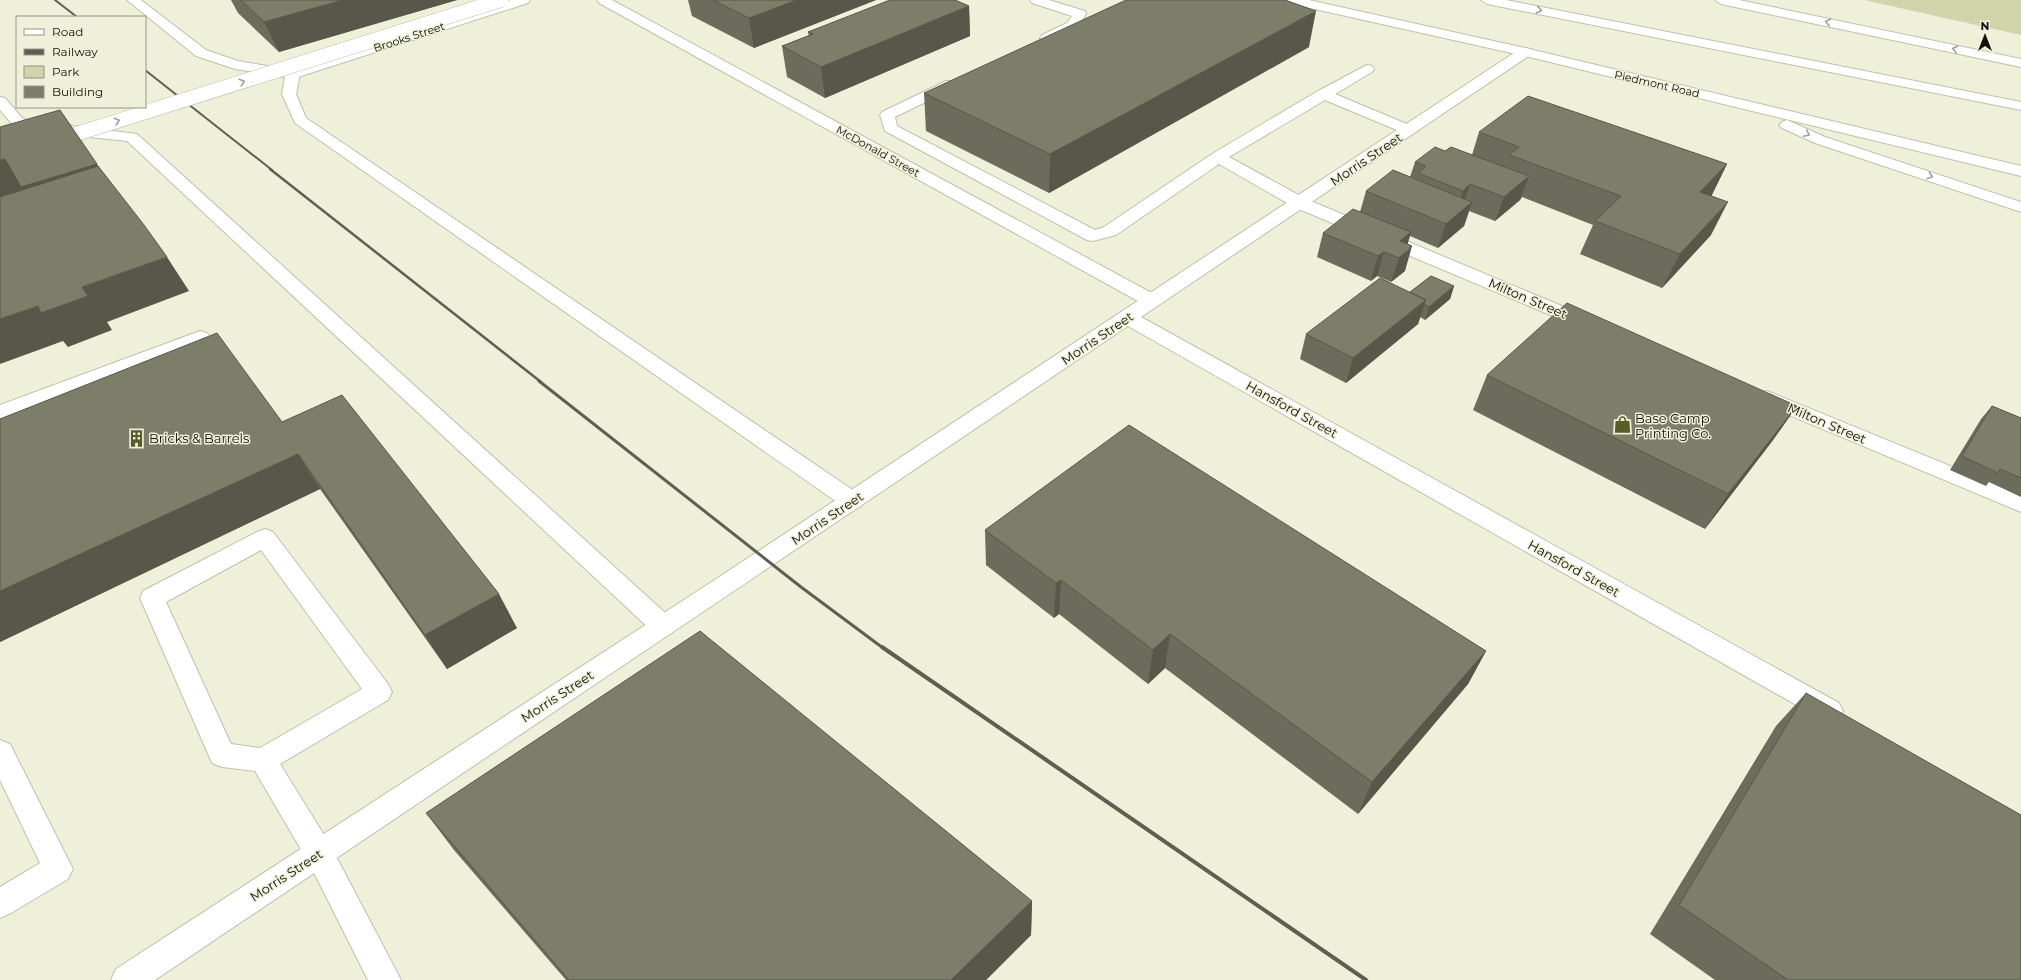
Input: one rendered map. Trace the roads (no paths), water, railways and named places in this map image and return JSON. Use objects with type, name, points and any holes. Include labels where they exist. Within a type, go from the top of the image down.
[{"type":"main road","points":[[133,0],[202,53],[235,65],[293,74],[289,94],[300,120],[852,501]]},
{"type":"main road","points":[[0,158],[501,0]]},
{"type":"main road","name":"Brooks Street","points":[[293,74],[524,0]]},
{"type":"main road","name":"McDonald Street","points":[[603,0],[1152,301]]},
{"type":"main road","points":[[1036,0],[1080,14],[1072,26],[1036,43]]},
{"type":"main road","name":"Piedmont Road","points":[[1292,0],[1525,52],[2021,171]]},
{"type":"main road","points":[[1487,0],[2021,104]]},
{"type":"main road","points":[[1550,0],[2021,104]]},
{"type":"main road","points":[[1721,0],[2021,62]]},
{"type":"main road","points":[[1736,0],[1759,8]]},
{"type":"main road","name":"Morris Street","points":[[127,980],[1128,318],[1525,52]]},
{"type":"main road","points":[[965,78],[887,115],[890,128],[1092,236],[1110,231],[1218,157],[1367,69]]},
{"type":"main road","points":[[1323,94],[1409,130]]},
{"type":"main road","points":[[0,101],[18,122],[41,127],[132,137],[663,626]]},
{"type":"main road","points":[[1746,105],[1820,140],[2021,207]]},
{"type":"main road","name":"Milton Street","points":[[1218,157],[1300,203],[1604,330]]},
{"type":"main road","name":"Hansford Street","points":[[1128,318],[1847,721]]},
{"type":"main road","points":[[0,413],[200,337]]},
{"type":"main road","name":"Milton Street","points":[[1750,391],[2021,504]]},
{"type":"main road","points":[[265,538],[379,692],[263,760],[222,755],[152,598],[265,538]]},
{"type":"main road","points":[[0,752],[58,869],[0,903]]},
{"type":"main road","points":[[263,760],[318,853],[385,980]]},
{"type":"railway","points":[[55,0],[76,16]]},
{"type":"railway","points":[[146,71],[272,170]]},
{"type":"railway","points":[[270,169],[541,382]]},
{"type":"railway","points":[[539,381],[801,587],[883,648]]},
{"type":"railway","points":[[882,647],[1366,980]]},
{"type":"place","name":"Base Camp Printing Co.","points":[[1622,425]]},
{"type":"place","name":"Bricks & Barrels","points":[[136,438]]}]
